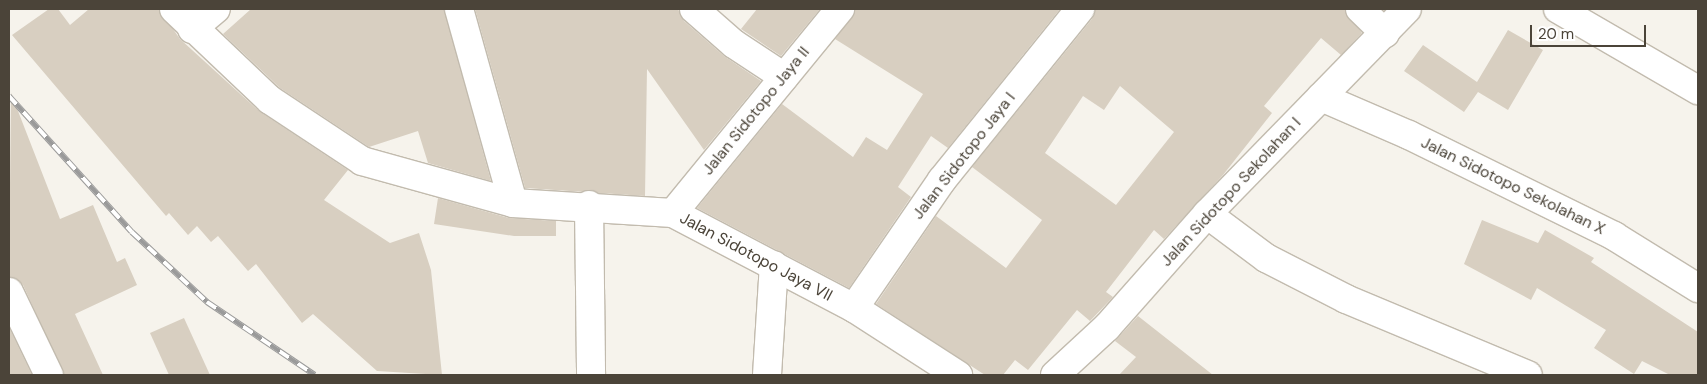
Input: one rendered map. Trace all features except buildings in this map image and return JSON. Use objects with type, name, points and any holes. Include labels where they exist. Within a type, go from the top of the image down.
[{"type":"street","name":"Jalan Sidotopo Jaya VII","points":[[174,9],[192,29],[270,100],[362,161],[513,203],[589,205],[673,213],[854,308],[958,375]]},
{"type":"street","points":[[192,29],[216,9]]},
{"type":"street","points":[[459,9],[513,203]]},
{"type":"street","points":[[694,9],[734,44],[784,77]]},
{"type":"street","name":"Jalan Sidotopo Jaya II","points":[[673,213],[840,9]]},
{"type":"street","name":"Jalan Sidotopo Jaya I","points":[[854,308],[942,180],[1080,9]]},
{"type":"street","points":[[1360,9],[1384,33]]},
{"type":"street","name":"Jalan Sidotopo Sekolahan I","points":[[1055,375],[1107,327],[1206,214],[1407,9]]},
{"type":"street","points":[[1558,9],[1698,90]]},
{"type":"street","name":"Jalan Sidotopo Sekolahan X","points":[[1321,97],[1410,134],[1614,236],[1698,288]]},
{"type":"street","points":[[589,205],[591,375]]},
{"type":"street","points":[[1206,214],[1266,258],[1346,299],[1528,375]]},
{"type":"street","points":[[767,375],[774,265]]},
{"type":"street","points":[[9,292],[49,375]]},
{"type":"railway","points":[[9,96],[132,232],[207,302],[315,375]]}]
